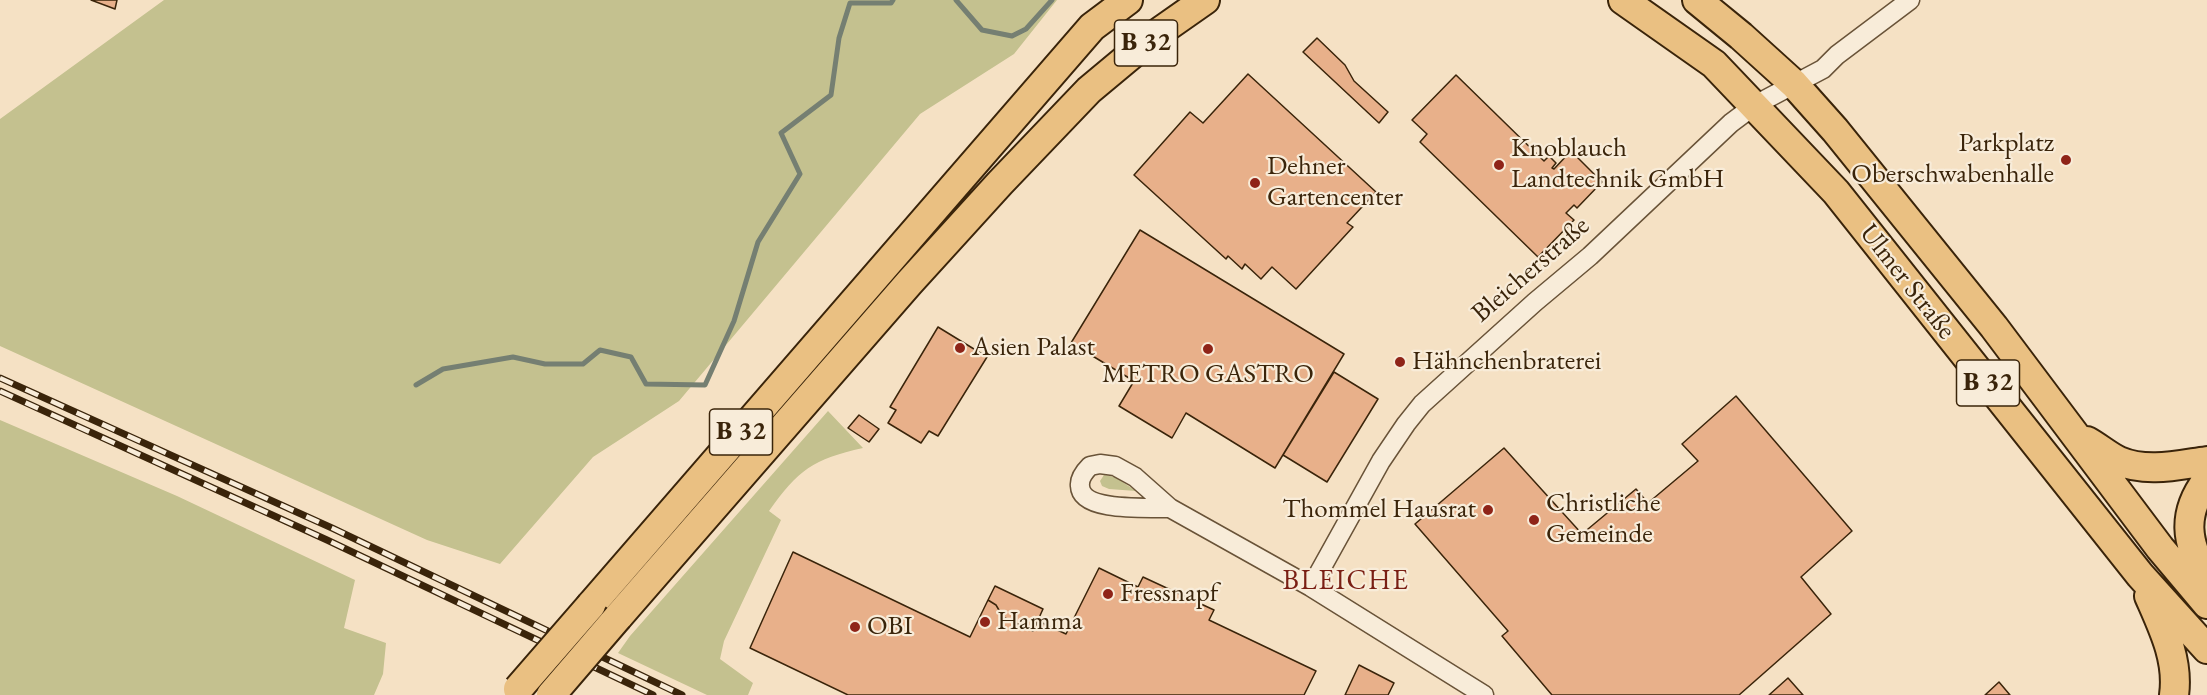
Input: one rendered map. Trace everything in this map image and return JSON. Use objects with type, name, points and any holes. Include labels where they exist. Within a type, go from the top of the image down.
[{"type":"main road","name":"B 32","points":[[516,692],[1092,27],[1128,0]]},
{"type":"main road","name":"B 32","points":[[551,695],[909,283],[1008,174],[1089,90],[1155,35],[1205,0]]},
{"type":"main road","name":"Ulmer Straße","points":[[1623,0],[1714,64],[1836,192],[2140,575],[2207,649]]},
{"type":"main road","name":"Ulmer Straße","points":[[1697,0],[1794,84],[1835,130],[1994,327],[2160,548],[2207,604]]},
{"type":"main road","points":[[2076,436],[2118,460],[2138,466],[2161,468],[2207,461]]},
{"type":"main road","points":[[2207,480],[2191,508],[2188,535],[2195,558],[2207,577]]},
{"type":"main road","points":[[2140,575],[2168,640],[2176,679],[2174,695]]},
{"type":"street","name":"Bleicherstraße","points":[[1311,587],[1381,461],[1422,404],[1535,302],[1590,256],[1725,128],[1755,105],[1823,69],[1837,55],[1910,0]]},
{"type":"street","points":[[1170,508],[1311,587],[1484,695]]},
{"type":"shaded area","points":[[164,0],[1057,0],[1014,54],[920,114],[679,401],[593,457],[500,564],[427,540],[0,346],[0,119]]},
{"type":"shaded area","points":[[828,411],[863,448],[831,457],[808,468],[789,485],[769,511],[781,520],[724,641],[720,659],[753,683],[748,695],[707,695],[618,653],[630,636]]},
{"type":"shaded area","points":[[0,420],[177,496],[355,580],[344,628],[386,643],[383,674],[374,695],[0,695]]},
{"type":"shaded area","points":[[1104,475],[1115,477],[1136,491],[1109,489],[1102,486],[1100,481]]},
{"type":"building","points":[[91,0],[117,0],[115,9]]},
{"type":"building","points":[[1317,38],[1345,65],[1354,81],[1388,112],[1379,123],[1303,52]]},
{"type":"building","name":"Dehner Gartencenter","points":[[1248,74],[1376,192],[1347,223],[1353,227],[1296,289],[1272,267],[1261,279],[1245,264],[1242,269],[1228,256],[1226,259],[1134,175],[1190,112],[1203,123]]},
{"type":"building","name":"Knoblauch Landtechnik GmbH","points":[[1456,75],[1544,161],[1549,156],[1556,163],[1552,168],[1554,169],[1571,151],[1602,182],[1577,208],[1574,205],[1566,213],[1574,220],[1538,257],[1420,142],[1427,134],[1412,120]]},
{"type":"building","name":"METRO GASTRO","points":[[1140,230],[1344,354],[1275,468],[1186,413],[1172,438],[1119,406],[1134,381],[1071,343]]},
{"type":"building","points":[[938,327],[987,357],[938,436],[929,431],[921,443],[888,423],[896,410],[890,407]]},
{"type":"building","points":[[1334,372],[1378,399],[1327,482],[1283,455]]},
{"type":"building","points":[[1736,396],[1852,531],[1801,577],[1831,614],[1739,695],[1552,695],[1502,636],[1508,631],[1415,524],[1504,448],[1582,534],[1636,489],[1648,503],[1698,461],[1682,444]]},
{"type":"building","points":[[859,415],[879,429],[869,442],[848,428]]},
{"type":"building","name":"OBI","points":[[793,552],[970,637],[988,600],[996,605],[1003,617],[1033,631],[1038,621],[1066,634],[1099,568],[1138,587],[1143,577],[1214,610],[1209,620],[1316,671],[1304,695],[848,695],[750,648]]},
{"type":"building","points":[[995,586],[1043,609],[1033,631],[1003,617],[996,605],[988,600]]},
{"type":"building","points":[[1359,665],[1394,683],[1388,695],[1345,695]]},
{"type":"building","points":[[1788,678],[1803,695],[1769,695]]},
{"type":"building","points":[[1999,682],[2010,695],[1985,695]]},
{"type":"waterway","points":[[416,385],[443,369],[513,357],[545,364],[583,364],[600,350],[631,357],[646,384],[705,385],[734,321],[758,242],[800,174],[781,133],[831,95],[839,38],[850,3],[891,3],[893,0]]},
{"type":"waterway","points":[[956,0],[982,30],[1012,36],[1026,29],[1052,0]]},
{"type":"railway","points":[[0,378],[332,528],[682,695]]},
{"type":"railway","points":[[0,391],[327,540],[653,695]]},
{"type":"place","name":"Parkplatz Oberschwabenhalle","points":[[2066,160]]},
{"type":"place","name":"Knoblauch Landtechnik GmbH","points":[[1499,165]]},
{"type":"place","name":"Dehner Gartencenter","points":[[1255,183]]},
{"type":"place","name":"Asien Palast","points":[[960,348]]},
{"type":"place","name":"METRO GASTRO","points":[[1208,349]]},
{"type":"place","name":"Hähnchenbraterei","points":[[1400,362]]},
{"type":"place","name":"Thommel Hausrat","points":[[1488,510]]},
{"type":"place","name":"Christliche Gemeinde","points":[[1534,520]]},
{"type":"place","name":"Fressnapf","points":[[1108,594]]},
{"type":"place","name":"Hamma","points":[[985,622]]},
{"type":"place","name":"OBI","points":[[855,627]]},
{"type":"district","name":"BLEICHE","points":[[1346,581]]}]
